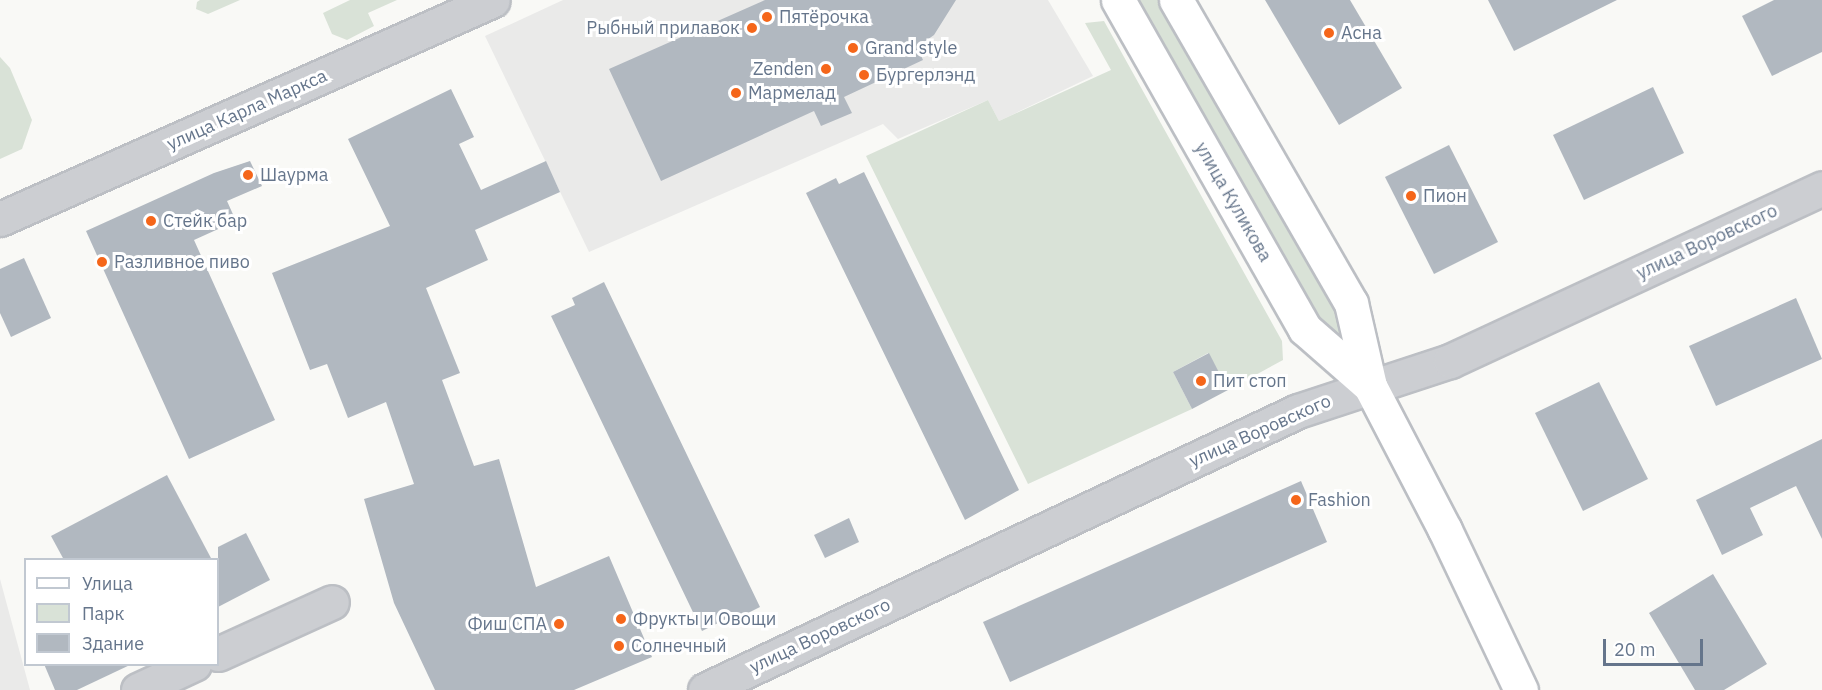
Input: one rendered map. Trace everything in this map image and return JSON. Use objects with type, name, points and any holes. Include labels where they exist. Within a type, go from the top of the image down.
[{"type":"main road","name":"улица Куликова","points":[[1118,0],[1305,329],[1370,386]]},
{"type":"main road","name":"улица Куликова","points":[[1176,0],[1351,303],[1370,386],[1445,530],[1521,690]]},
{"type":"street","name":"улица Карла Маркса","points":[[0,219],[493,0]]},
{"type":"street","name":"улица Воровского","points":[[705,690],[1298,411],[1450,361],[1822,188]]},
{"type":"street","points":[[219,654],[332,602]]},
{"type":"street","points":[[138,690],[190,666]]},
{"type":"shaded area","points":[[563,0],[1048,0],[1093,76],[999,121],[988,100],[898,139],[883,124],[589,252],[485,36]]},
{"type":"shaded area","points":[[0,579],[30,690],[0,690]]},
{"type":"green space","points":[[200,0],[240,0],[208,14],[196,9],[197,2]]},
{"type":"green space","points":[[350,0],[397,0],[368,13],[374,26],[347,40],[332,34],[323,13]]},
{"type":"green space","points":[[1136,0],[1158,0],[1349,329],[1329,339]]},
{"type":"green space","points":[[1104,21],[1282,341],[1283,360],[1228,390],[1208,353],[1173,372],[1192,409],[1028,484],[866,156],[988,100],[999,121],[1111,70],[1085,23]]},
{"type":"green space","points":[[0,57],[10,68],[32,120],[22,149],[0,159]]},
{"type":"building","name":"Мармелад","points":[[765,0],[956,0],[934,35],[917,47],[923,60],[844,97],[852,113],[821,126],[814,111],[661,181],[609,69]]},
{"type":"building","points":[[1265,0],[1350,0],[1402,88],[1339,125]]},
{"type":"building","points":[[1488,0],[1617,0],[1514,51]]},
{"type":"building","points":[[1774,0],[1822,0],[1822,52],[1772,76],[1742,16]]},
{"type":"building","points":[[1653,87],[1684,153],[1584,200],[1553,135]]},
{"type":"building","points":[[451,89],[474,137],[459,144],[481,190],[546,161],[560,192],[475,230],[488,260],[426,288],[460,373],[442,380],[474,466],[499,459],[536,587],[609,556],[652,657],[574,690],[435,690],[394,603],[364,499],[414,484],[386,402],[348,418],[327,364],[310,370],[272,273],[390,226],[348,139]]},
{"type":"building","points":[[1449,145],[1498,242],[1434,274],[1385,177]]},
{"type":"building","points":[[250,161],[262,186],[227,201],[236,221],[194,240],[275,420],[189,459],[86,231],[214,173]]},
{"type":"building","points":[[864,172],[1019,490],[965,520],[806,193],[836,178],[839,184]]},
{"type":"building","points":[[24,258],[51,318],[11,337],[0,313],[0,269]]},
{"type":"building","points":[[604,282],[760,607],[730,622],[728,618],[702,631],[551,316],[575,305],[572,298]]},
{"type":"building","points":[[1796,298],[1822,359],[1716,406],[1689,346]]},
{"type":"building","name":"Пит стоп","points":[[1209,353],[1228,390],[1192,409],[1173,372]]},
{"type":"building","points":[[1599,382],[1648,479],[1583,511],[1535,413]]},
{"type":"building","points":[[1822,439],[1822,539],[1796,486],[1750,508],[1763,535],[1722,555],[1696,500]]},
{"type":"building","points":[[167,475],[211,558],[63,558],[51,536]]},
{"type":"building","points":[[1301,481],[1327,542],[1010,682],[983,622]]},
{"type":"building","points":[[849,518],[859,542],[825,558],[814,535]]},
{"type":"building","points":[[246,533],[270,580],[219,606],[218,547]]},
{"type":"building","points":[[1713,574],[1767,664],[1724,690],[1695,690],[1649,613]]},
{"type":"building","points":[[45,666],[128,666],[77,690],[55,690]]},
{"type":"place","name":"Пятёрочка","points":[[767,17]]},
{"type":"place","name":"Рыбный прилавок","points":[[752,28]]},
{"type":"place","name":"Асна","points":[[1329,33]]},
{"type":"place","name":"Grand style","points":[[853,48]]},
{"type":"place","name":"Zenden","points":[[826,69]]},
{"type":"place","name":"Бургерлэнд","points":[[864,75]]},
{"type":"place","name":"Мармелад","points":[[736,93]]},
{"type":"place","name":"Шаурма","points":[[248,175]]},
{"type":"place","name":"Пион","points":[[1411,196]]},
{"type":"place","name":"Стейк бар","points":[[151,221]]},
{"type":"place","name":"Разливное пиво","points":[[102,262]]},
{"type":"place","name":"Пит стоп","points":[[1201,381]]},
{"type":"place","name":"Fashion","points":[[1296,500]]},
{"type":"place","name":"Фрукты и Овощи","points":[[621,619]]},
{"type":"place","name":"Фиш СПА","points":[[559,624]]},
{"type":"place","name":"Солнечный","points":[[619,646]]}]
